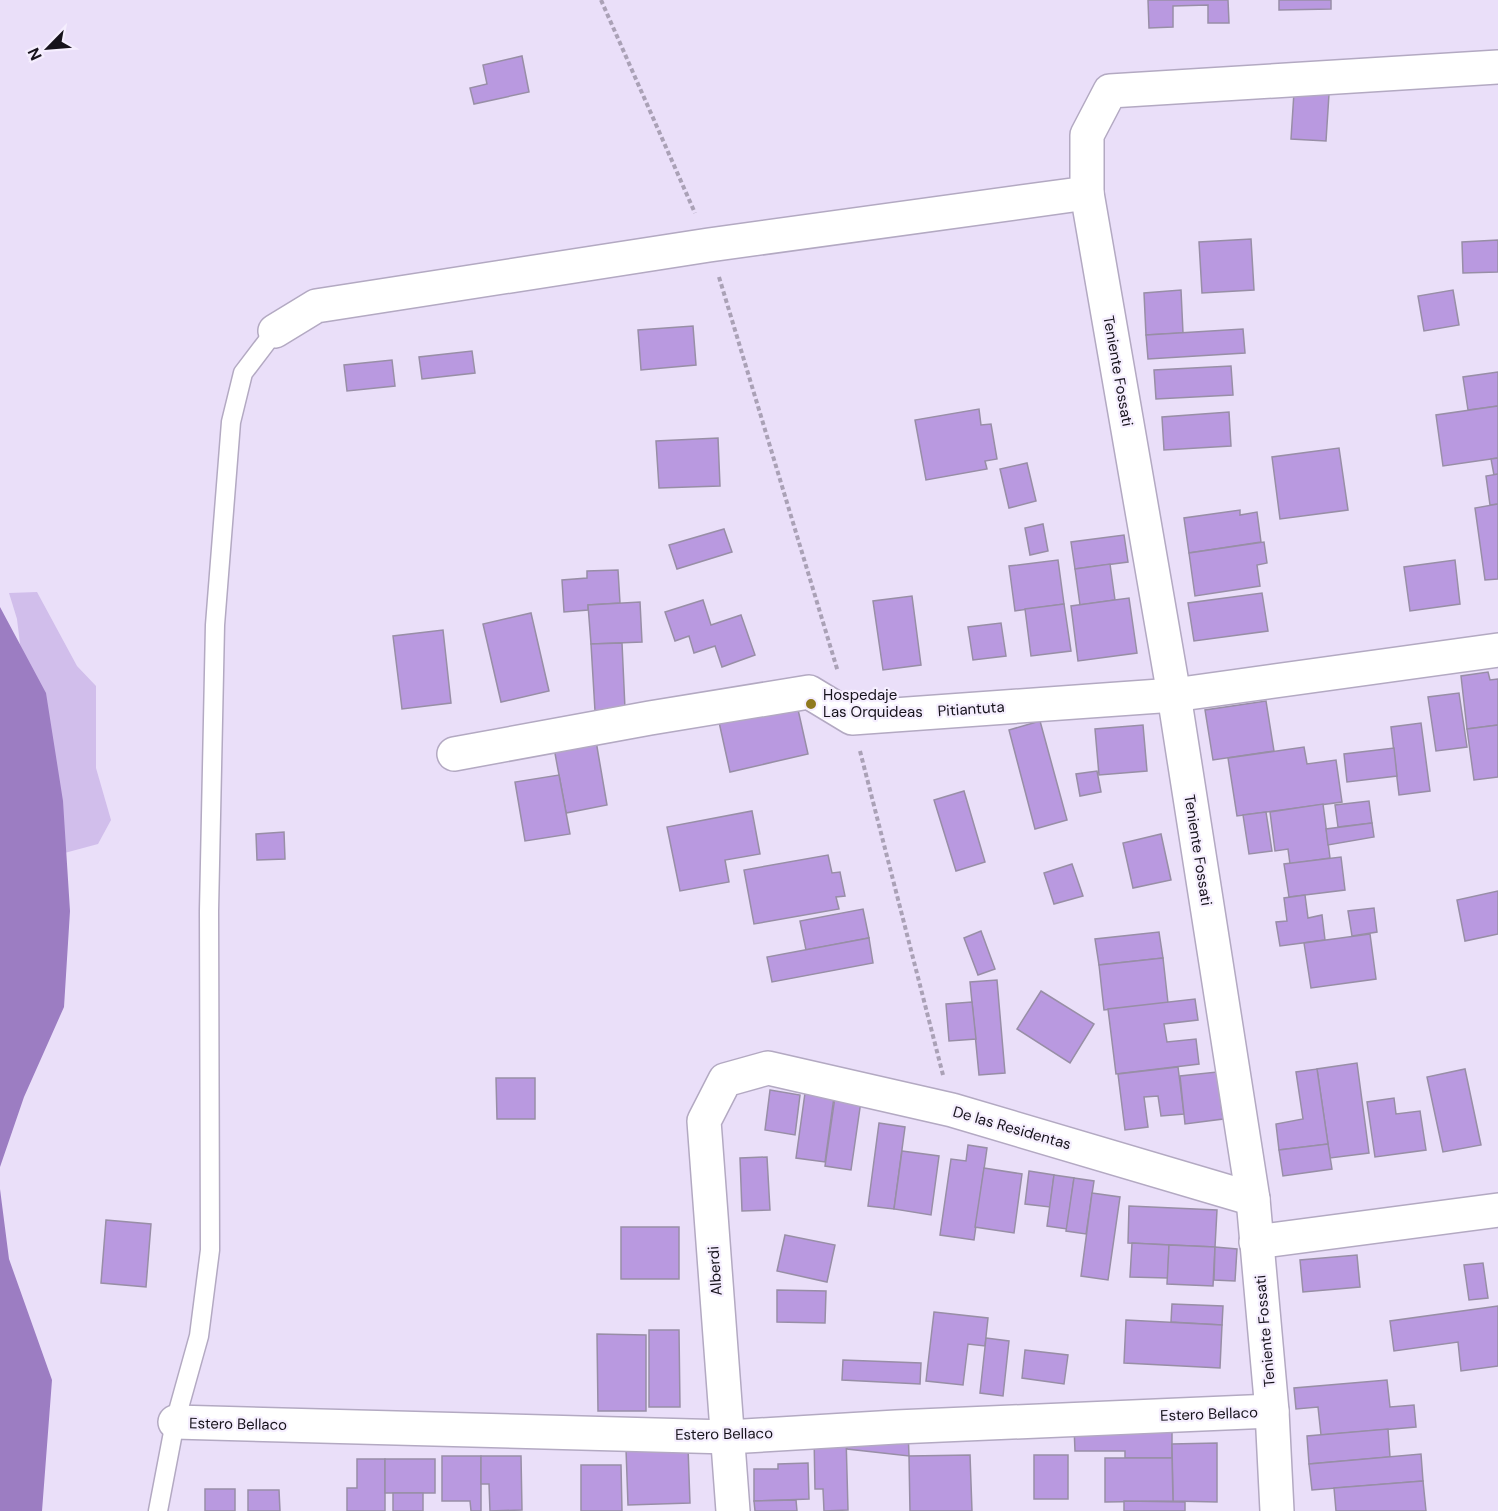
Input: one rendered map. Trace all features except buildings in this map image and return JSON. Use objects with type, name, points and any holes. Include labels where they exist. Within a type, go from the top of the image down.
[{"type":"street","name":"Teniente Fossati","points":[[1277,1511],[1272,1411],[1253,1199],[1174,695],[1087,193],[1088,135],[1110,91],[1498,67]]},
{"type":"street","points":[[275,331],[316,306],[709,245],[1087,193]]},
{"type":"street","name":"Pitiantuta","points":[[852,718],[1174,695],[1498,650]]},
{"type":"street","points":[[454,754],[809,692],[852,718]]},
{"type":"street","name":"De las Residentas","points":[[768,1068],[952,1110],[1253,1199]]},
{"type":"street","name":"Alberdi","points":[[733,1511],[704,1121],[725,1080],[768,1068]]},
{"type":"street","points":[[1257,1242],[1498,1210]]},
{"type":"street","name":"Estero Bellaco","points":[[175,1422],[728,1437],[908,1426],[1272,1411]]},
{"type":"lane","points":[[158,1511],[175,1422],[199,1336],[210,1250],[209,911],[214,649],[231,422],[243,373],[275,331]]},
{"type":"path","points":[[601,0],[709,245],[852,718],[952,1110]]},
{"type":"shaded area","points":[[37,592],[77,666],[96,686],[96,768],[111,820],[98,844],[46,858],[17,619],[9,593]]},
{"type":"shaded area","points":[[0,607],[46,693],[63,801],[70,911],[64,1007],[24,1097],[0,1167]]},
{"type":"shaded area","points":[[0,1189],[9,1259],[52,1380],[42,1511],[0,1511]]},
{"type":"place","name":"Hospedaje Las Orquideas","points":[[811,704]]}]
